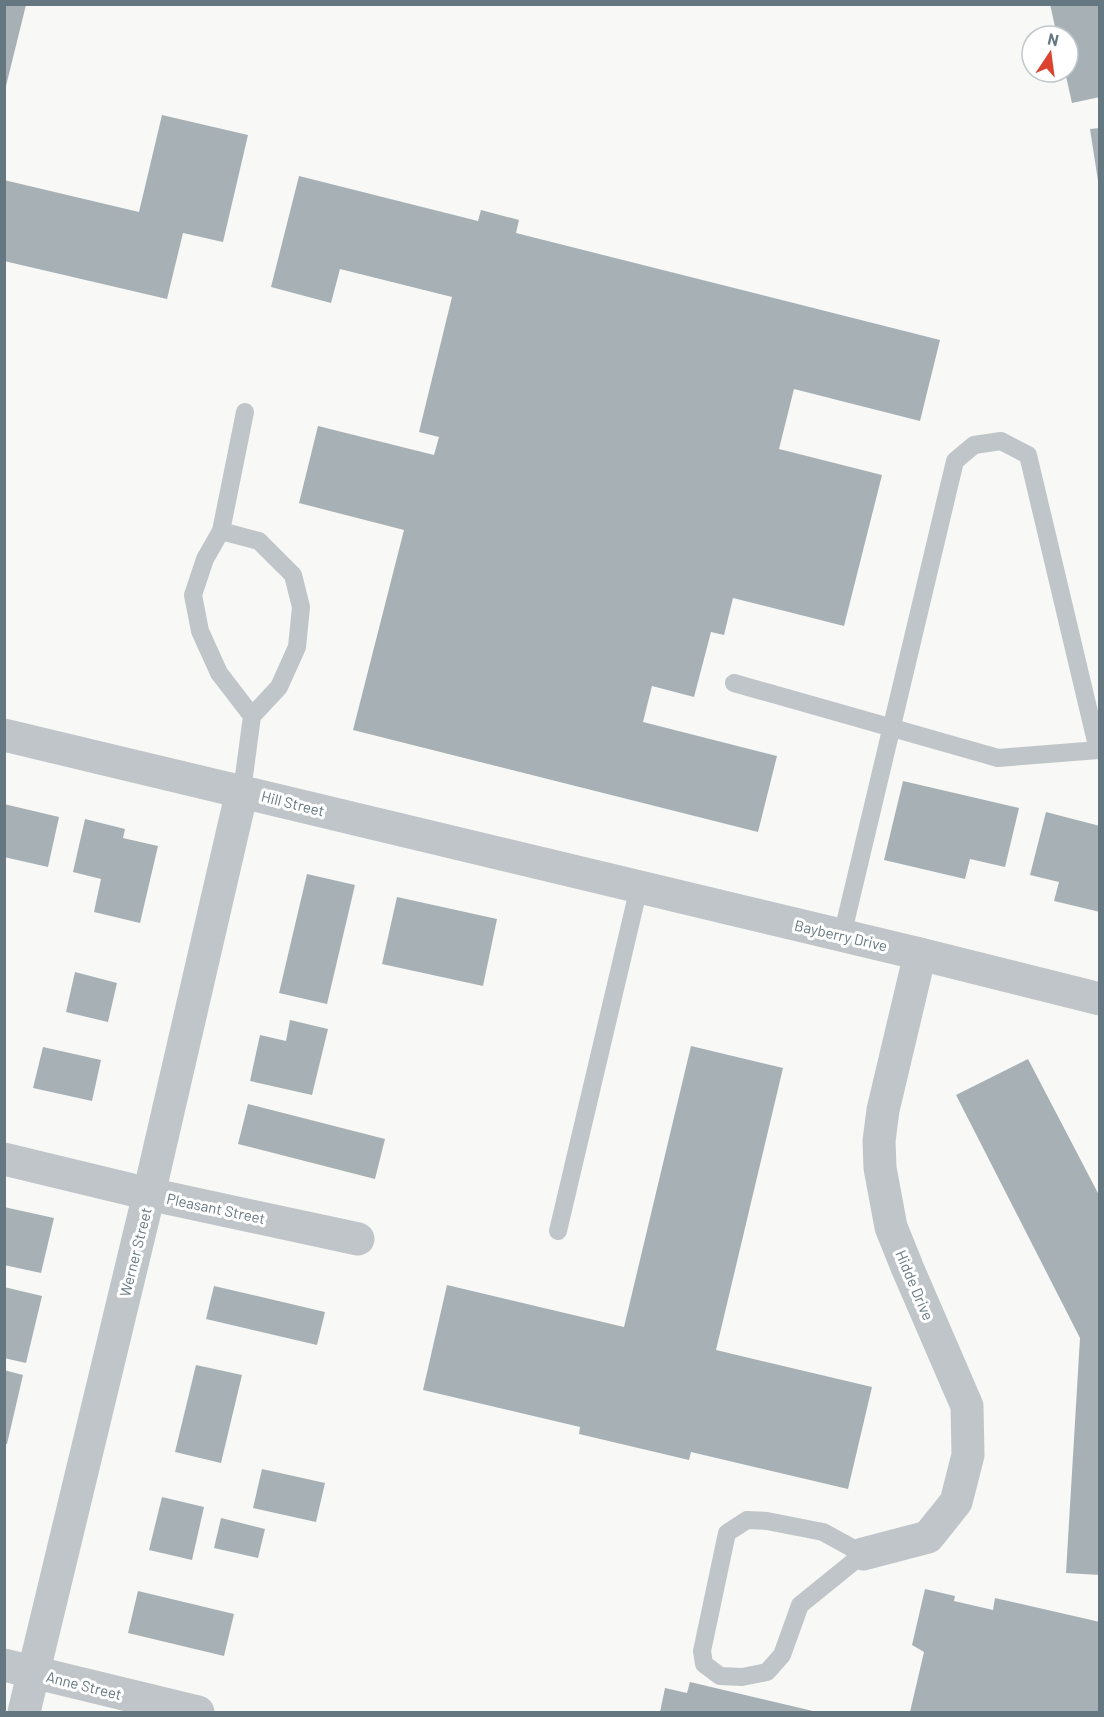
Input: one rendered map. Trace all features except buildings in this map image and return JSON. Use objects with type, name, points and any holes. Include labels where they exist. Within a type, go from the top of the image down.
[{"type":"street","name":"Hill Street","points":[[4,735],[582,873]]},
{"type":"street","name":"Werner Street","points":[[24,1713],[19,1669],[148,1194],[242,791]]},
{"type":"street","name":"Bayberry Drive","points":[[582,873],[1100,999]]},
{"type":"street","name":"Hidde Drive","points":[[863,1554],[928,1537],[956,1502],[968,1455],[967,1406],[891,1227],[880,1168],[879,1141],[883,1110],[920,954]]},
{"type":"street","name":"Pleasant Street","points":[[4,1159],[148,1194],[358,1239]]},
{"type":"street","name":"Anne Street","points":[[19,1669],[198,1713]]},
{"type":"lane","points":[[244,412],[220,531],[205,559],[193,595],[200,631],[219,673],[252,716]]},
{"type":"lane","points":[[734,683],[891,729],[998,758],[1098,750],[1028,455],[1001,441],[974,445],[955,461],[891,729],[842,936]]},
{"type":"lane","points":[[220,531],[259,541],[293,575],[301,607],[297,647],[279,687],[252,716],[242,791]]},
{"type":"lane","points":[[558,1231],[639,887]]},
{"type":"lane","points":[[747,1520],[767,1521],[823,1532],[863,1554],[800,1605],[782,1655],[767,1672],[742,1677],[720,1676],[704,1664],[702,1651],[727,1533],[747,1520]]}]
